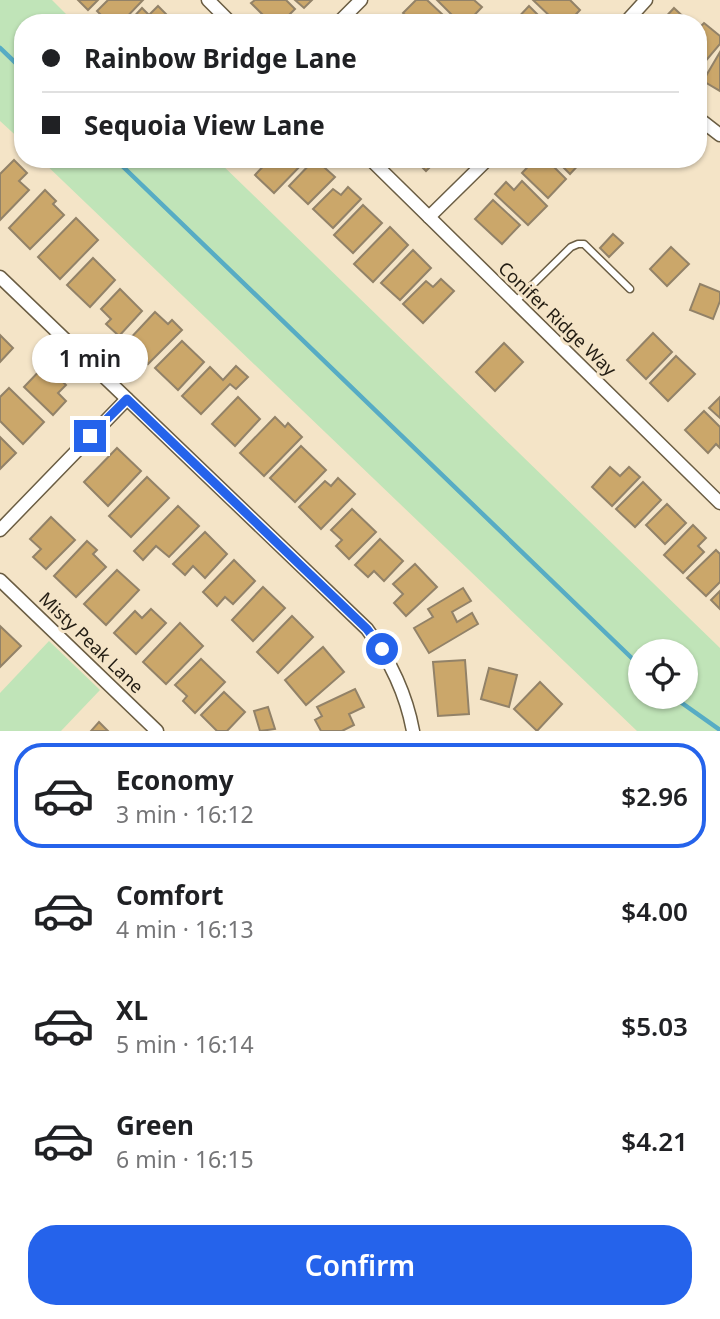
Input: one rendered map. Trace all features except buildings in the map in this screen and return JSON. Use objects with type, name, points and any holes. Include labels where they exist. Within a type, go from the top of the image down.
[{"type":"street","points":[[208,0],[222,14]]},
{"type":"street","points":[[347,14],[361,0]]},
{"type":"street","points":[[633,14],[646,0]]},
{"type":"street","name":"Conifer Ridge Way","points":[[379,168],[720,503]]},
{"type":"street","points":[[429,217],[479,168]]},
{"type":"street","points":[[0,277],[367,629],[402,689],[413,731]]},
{"type":"street","points":[[0,530],[127,399]]},
{"type":"street","name":"Misty Peak Lane","points":[[0,580],[157,731]]},
{"type":"lane","points":[[515,302],[571,247],[578,244],[584,244],[630,289]]},
{"type":"green space","points":[[0,0],[52,0],[66,14],[14,14],[14,134],[0,121]]},
{"type":"green space","points":[[49,168],[225,168],[720,648],[720,731],[637,731]]},
{"type":"green space","points":[[49,641],[100,690],[61,731],[0,731],[0,693]]},
{"type":"waterway","points":[[0,48],[14,61]]},
{"type":"waterway","points":[[124,168],[628,654]]},
{"type":"waterway","points":[[690,709],[720,730]]},
{"type":"route","points":[[90,436],[127,399],[367,629],[382,649]]}]
